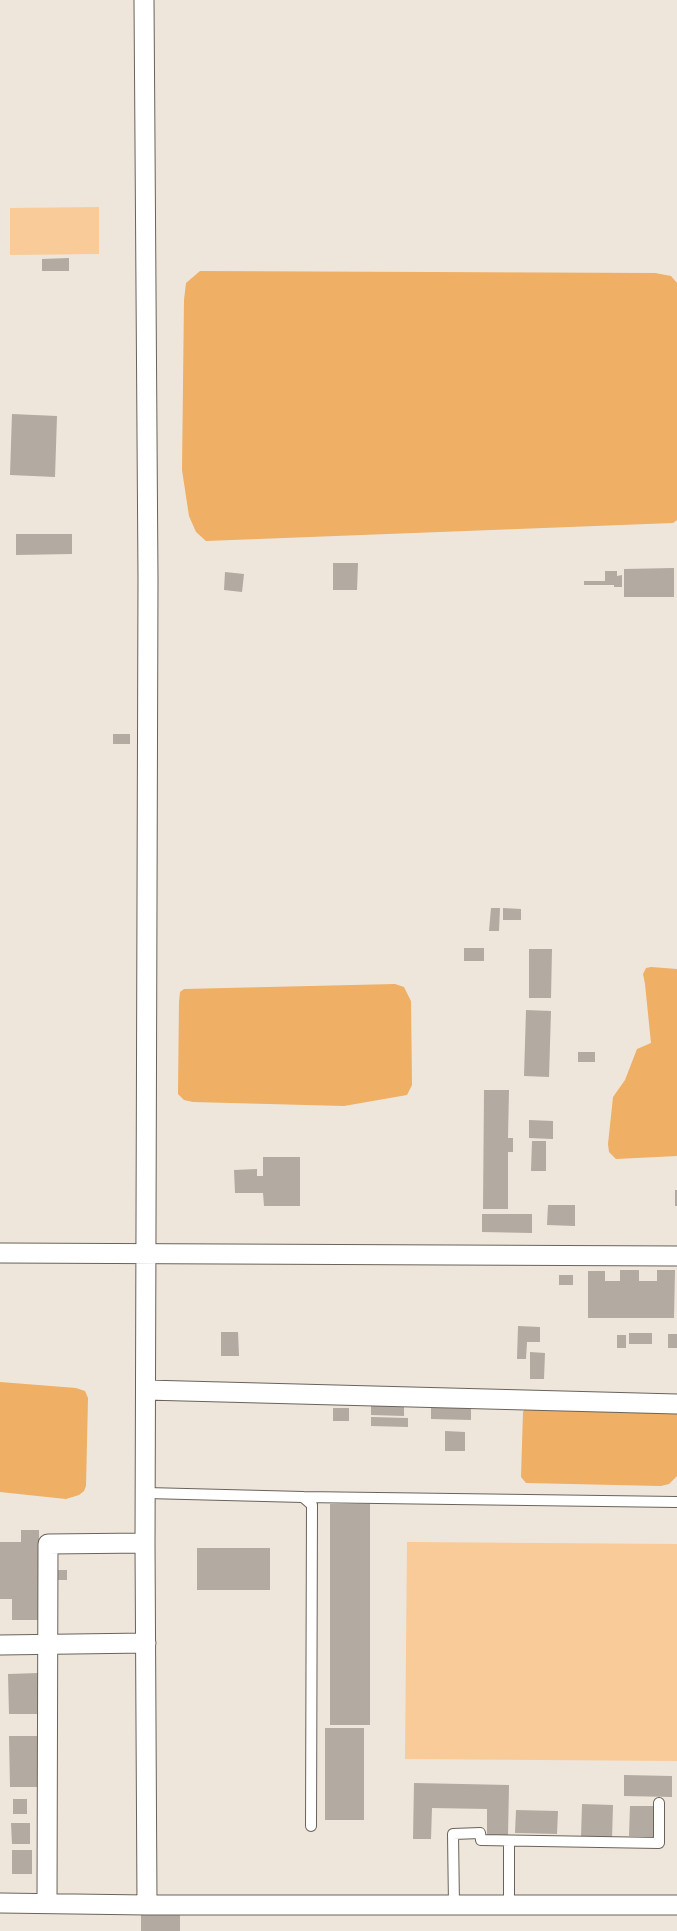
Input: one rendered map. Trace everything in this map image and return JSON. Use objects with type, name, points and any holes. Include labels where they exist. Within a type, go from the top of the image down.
[{"type":"street","points":[[144,0],[148,570],[146,1254],[147,1493],[145,1543],[147,1905]]},
{"type":"street","points":[[0,1253],[677,1256]]},
{"type":"street","points":[[146,1390],[677,1404]]},
{"type":"street","points":[[47,1903],[48,1544],[145,1543]]},
{"type":"street","points":[[0,1645],[146,1643]]},
{"type":"street","points":[[0,1903],[147,1905],[677,1905]]},
{"type":"lane","points":[[147,1493],[302,1497],[677,1502]]},
{"type":"lane","points":[[302,1497],[312,1505],[313,1512],[311,1826]]},
{"type":"lane","points":[[454,1905],[453,1834],[480,1833],[481,1840],[659,1843],[660,1803]]},
{"type":"lane","points":[[509,1841],[509,1905]]},
{"type":"shaded area","points":[[99,207],[99,254],[10,255],[10,208]]},
{"type":"shaded area","points":[[200,271],[655,273],[671,276],[677,283],[677,520],[673,523],[206,541],[196,532],[189,516],[182,470],[184,300],[186,283]]},
{"type":"shaded area","points":[[646,968],[677,969],[677,1156],[616,1159],[609,1152],[608,1144],[613,1097],[625,1080],[637,1049],[651,1043],[643,974]]},
{"type":"shaded area","points":[[395,984],[404,987],[411,1001],[412,1085],[407,1095],[344,1106],[193,1102],[184,1100],[178,1094],[179,1002],[180,992],[184,989]]},
{"type":"shaded area","points":[[0,1382],[76,1388],[85,1391],[88,1398],[86,1486],[84,1491],[79,1495],[66,1499],[0,1492]]},
{"type":"shaded area","points":[[525,1409],[677,1411],[677,1476],[669,1484],[661,1486],[526,1483],[521,1477],[523,1412]]},
{"type":"shaded area","points":[[407,1542],[677,1544],[677,1761],[405,1759]]},
{"type":"building","points":[[69,258],[69,271],[42,271],[42,259]]},
{"type":"building","points":[[12,414],[57,416],[55,477],[10,475]]},
{"type":"building","points":[[16,534],[72,534],[72,554],[16,555]]},
{"type":"building","points":[[333,563],[358,563],[357,590],[333,590]]},
{"type":"building","points":[[674,568],[674,597],[624,597],[624,569]]},
{"type":"building","points":[[605,571],[617,571],[617,576],[622,575],[622,587],[614,587],[614,585],[584,585],[584,581],[605,581]]},
{"type":"building","points":[[225,572],[244,574],[242,592],[224,590]]},
{"type":"building","points":[[113,734],[130,734],[130,744],[113,744]]},
{"type":"building","points":[[491,908],[500,908],[499,931],[489,931]]},
{"type":"building","points":[[503,908],[521,909],[521,920],[503,920]]},
{"type":"building","points":[[464,948],[484,948],[484,961],[464,961]]},
{"type":"building","points":[[529,949],[552,949],[551,998],[529,998]]},
{"type":"building","points":[[526,1010],[551,1011],[549,1077],[524,1076]]},
{"type":"building","points":[[578,1052],[595,1052],[595,1062],[578,1062]]},
{"type":"building","points":[[484,1090],[509,1090],[508,1138],[513,1138],[513,1152],[508,1152],[508,1209],[483,1209]]},
{"type":"building","points":[[529,1120],[553,1121],[553,1139],[529,1138]]},
{"type":"building","points":[[532,1141],[546,1141],[546,1171],[531,1171]]},
{"type":"building","points":[[263,1157],[300,1157],[300,1206],[264,1206],[263,1193],[235,1193],[234,1170],[257,1169],[257,1176],[263,1176]]},
{"type":"building","points":[[675,1190],[677,1190],[677,1206],[675,1206]]},
{"type":"building","points":[[548,1205],[575,1205],[575,1226],[547,1225]]},
{"type":"building","points":[[482,1214],[532,1214],[532,1233],[482,1232]]},
{"type":"building","points":[[620,1270],[639,1270],[639,1281],[657,1281],[657,1270],[675,1270],[674,1318],[588,1318],[588,1271],[605,1271],[605,1281],[620,1281]]},
{"type":"building","points":[[559,1275],[573,1275],[573,1285],[559,1285]]},
{"type":"building","points":[[518,1326],[540,1327],[540,1342],[527,1342],[526,1359],[517,1359]]},
{"type":"building","points":[[221,1332],[238,1332],[239,1356],[221,1356]]},
{"type":"building","points":[[629,1333],[652,1333],[652,1344],[629,1344]]},
{"type":"building","points":[[668,1334],[677,1334],[677,1348],[668,1348]]},
{"type":"building","points":[[617,1335],[626,1335],[626,1348],[617,1348]]},
{"type":"building","points":[[530,1352],[545,1353],[544,1379],[530,1379]]},
{"type":"building","points":[[371,1403],[404,1403],[404,1416],[371,1415]]},
{"type":"building","points":[[431,1403],[471,1405],[471,1420],[431,1419]]},
{"type":"building","points":[[333,1408],[349,1408],[349,1421],[333,1421]]},
{"type":"building","points":[[371,1417],[408,1418],[408,1427],[371,1426]]},
{"type":"building","points":[[445,1431],[465,1432],[465,1451],[445,1451]]},
{"type":"building","points":[[330,1504],[370,1504],[370,1725],[330,1725]]},
{"type":"building","points":[[21,1530],[39,1530],[40,1620],[12,1620],[12,1599],[0,1599],[0,1542],[21,1542]]},
{"type":"building","points":[[197,1548],[270,1548],[270,1590],[197,1590]]},
{"type":"building","points":[[54,1570],[67,1570],[67,1580],[54,1580]]},
{"type":"building","points":[[39,1673],[40,1714],[9,1714],[8,1674]]},
{"type":"building","points":[[325,1728],[364,1728],[364,1820],[325,1820]]},
{"type":"building","points":[[9,1736],[37,1736],[37,1787],[10,1787]]},
{"type":"building","points":[[624,1775],[672,1776],[672,1797],[624,1796]]},
{"type":"building","points":[[414,1783],[509,1785],[508,1836],[487,1835],[487,1809],[432,1808],[431,1839],[413,1839]]},
{"type":"building","points":[[13,1799],[27,1799],[27,1814],[13,1814]]},
{"type":"building","points":[[582,1804],[613,1805],[612,1839],[581,1838]]},
{"type":"building","points":[[630,1806],[655,1806],[654,1837],[629,1836]]},
{"type":"building","points":[[516,1810],[558,1811],[557,1834],[515,1833]]},
{"type":"building","points":[[11,1823],[30,1823],[30,1844],[12,1844]]},
{"type":"building","points":[[12,1850],[32,1850],[32,1874],[12,1874]]},
{"type":"building","points":[[141,1915],[180,1915],[180,1931],[141,1931]]}]
